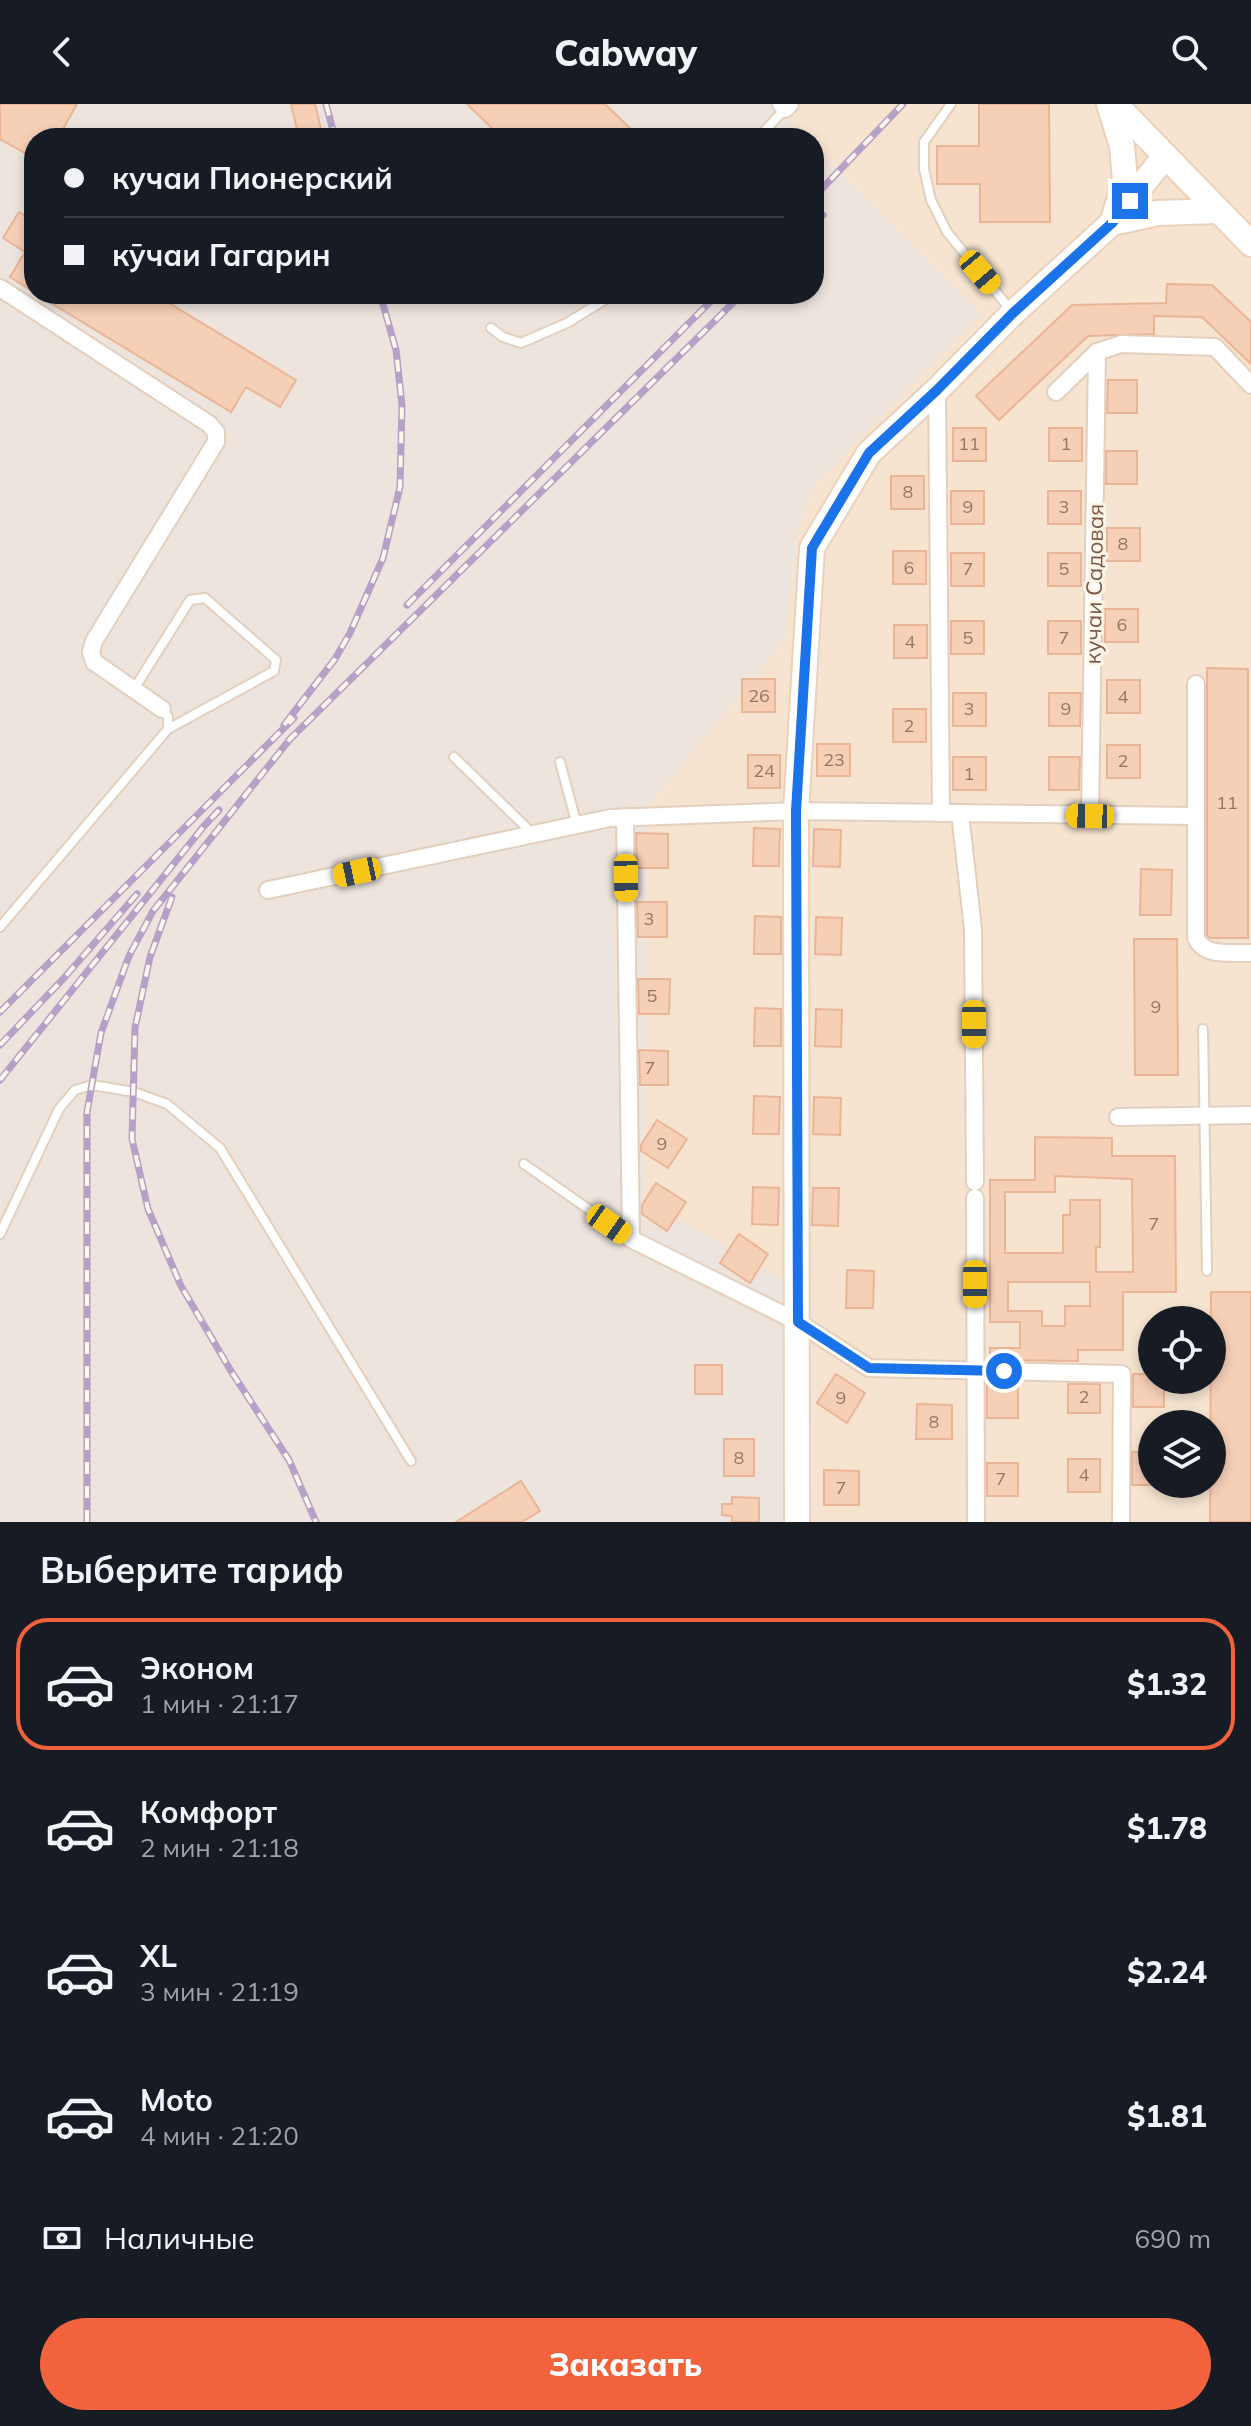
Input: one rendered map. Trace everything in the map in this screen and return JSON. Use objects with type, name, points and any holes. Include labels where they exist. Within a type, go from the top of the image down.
[{"type":"main road","points":[[1112,104],[1122,146],[1125,181],[1112,223]]},
{"type":"main road","points":[[1112,104],[1251,244]]},
{"type":"main road","points":[[797,1522],[796,811],[812,548],[869,453],[1013,313],[1112,223],[1165,156]]},
{"type":"main road","points":[[1112,223],[1158,213],[1218,211]]},
{"type":"street","points":[[0,288],[24,304]]},
{"type":"street","points":[[25,304],[209,424],[216,432],[216,442],[94,641],[91,652],[94,662],[162,709]]},
{"type":"street","points":[[1056,392],[1097,352],[1121,344],[1215,347],[1251,385]]},
{"type":"street","name":"кучаи Садовая","points":[[1090,816],[1097,352]]},
{"type":"street","points":[[937,390],[941,813]]},
{"type":"street","points":[[1196,684],[1196,938],[1200,948],[1208,952],[1251,953]]},
{"type":"street","points":[[268,890],[625,817],[796,811],[1196,816]]},
{"type":"street","points":[[960,813],[973,929],[976,1522]]},
{"type":"street","points":[[625,817],[631,1239],[798,1322],[869,1368],[1122,1374],[1121,1522]]},
{"type":"street","points":[[1118,1117],[1251,1115]]},
{"type":"lane","points":[[951,104],[924,142],[924,169],[931,200],[947,232],[1013,313]]},
{"type":"lane","points":[[766,128],[785,106]]},
{"type":"lane","points":[[491,328],[503,337],[521,343],[567,323],[598,304]]},
{"type":"lane","points":[[0,927],[168,729],[274,671],[276,660],[205,598],[198,598],[190,600],[133,689]]},
{"type":"lane","points":[[162,709],[168,717],[168,729]]},
{"type":"lane","points":[[454,757],[533,834]]},
{"type":"lane","points":[[560,762],[577,825]]},
{"type":"lane","points":[[1203,1029],[1207,1271]]},
{"type":"lane","points":[[0,1234],[59,1109],[75,1090],[92,1085],[134,1092],[167,1104],[220,1148],[411,1461]]},
{"type":"lane","points":[[524,1164],[631,1239]]},
{"type":"shaded area","points":[[0,104],[772,104],[796,128],[24,128],[24,304],[824,304],[824,156],[981,314],[816,483],[799,522],[785,638],[647,807],[644,1201],[785,1280],[783,1522],[0,1522]]},
{"type":"shaded area","points":[[772,104],[1251,104],[1251,1522],[783,1522],[784,1281],[644,1201],[647,807],[785,638],[799,522],[816,483],[981,314],[824,156],[824,128],[796,128]]},
{"type":"building","points":[[0,104],[77,104],[64,128],[24,128],[24,152],[0,139]]},
{"type":"building","points":[[291,104],[315,104],[321,128],[297,128]]},
{"type":"building","points":[[467,104],[605,104],[630,128],[492,128]]},
{"type":"building","points":[[979,104],[1049,104],[1050,222],[980,222],[980,184],[937,184],[937,146],[979,146]]},
{"type":"building","points":[[19,212],[24,215],[24,251],[3,238]]},
{"type":"building","points":[[24,254],[24,286],[10,277]]},
{"type":"building","points":[[1167,284],[1212,285],[1251,322],[1251,364],[1202,317],[1154,316],[1154,334],[1088,336],[999,420],[976,396],[1072,305],[1166,303]]},
{"type":"building","points":[[53,304],[171,304],[296,380],[280,407],[246,387],[231,412]]},
{"type":"building","points":[[1108,380],[1137,380],[1137,413],[1107,413]]},
{"type":"building","points":[[953,428],[986,428],[986,461],[953,461]]},
{"type":"building","points":[[1049,428],[1082,428],[1082,461],[1049,461]]},
{"type":"building","points":[[1106,451],[1137,451],[1137,484],[1106,484]]},
{"type":"building","points":[[891,476],[924,476],[924,509],[891,509]]},
{"type":"building","points":[[951,491],[984,491],[984,524],[951,524]]},
{"type":"building","points":[[1048,491],[1081,491],[1081,524],[1048,524]]},
{"type":"building","points":[[1107,528],[1140,528],[1140,561],[1107,561]]},
{"type":"building","points":[[893,551],[926,551],[926,584],[893,584]]},
{"type":"building","points":[[951,553],[984,553],[984,586],[951,586]]},
{"type":"building","points":[[1048,553],[1081,553],[1081,586],[1048,586]]},
{"type":"building","points":[[1105,609],[1138,609],[1138,642],[1105,642]]},
{"type":"building","points":[[951,621],[984,621],[984,654],[951,654]]},
{"type":"building","points":[[1048,621],[1081,621],[1081,654],[1048,654]]},
{"type":"building","points":[[894,625],[927,625],[927,658],[894,658]]},
{"type":"building","points":[[1207,668],[1248,669],[1248,938],[1210,938],[1207,935]]},
{"type":"building","points":[[742,679],[775,679],[775,712],[742,712]]},
{"type":"building","points":[[1107,680],[1140,680],[1140,713],[1107,713]]},
{"type":"building","points":[[953,693],[986,693],[986,726],[953,726]]},
{"type":"building","points":[[1049,693],[1081,693],[1080,726],[1049,726]]},
{"type":"building","points":[[893,709],[926,709],[926,742],[893,742]]},
{"type":"building","points":[[817,744],[850,744],[850,776],[817,776]]},
{"type":"building","points":[[1107,745],[1140,745],[1140,778],[1107,778]]},
{"type":"building","points":[[748,755],[780,755],[780,788],[748,788]]},
{"type":"building","points":[[953,757],[986,757],[986,790],[953,790]]},
{"type":"building","points":[[1049,757],[1080,757],[1079,790],[1049,790]]},
{"type":"building","points":[[754,828],[780,829],[779,866],[753,866]]},
{"type":"building","points":[[814,829],[841,830],[840,867],[813,866]]},
{"type":"building","points":[[636,833],[668,834],[668,868],[637,868]]},
{"type":"building","points":[[1141,869],[1172,870],[1171,915],[1140,915]]},
{"type":"building","points":[[637,902],[667,902],[667,937],[638,937]]},
{"type":"building","points":[[755,916],[781,917],[781,954],[754,954]]},
{"type":"building","points":[[816,917],[842,918],[841,955],[815,954]]},
{"type":"building","points":[[1134,939],[1177,939],[1178,1075],[1135,1075]]},
{"type":"building","points":[[638,979],[670,979],[669,1014],[639,1014]]},
{"type":"building","points":[[755,1008],[781,1009],[781,1046],[754,1046]]},
{"type":"building","points":[[816,1009],[842,1010],[841,1047],[815,1046]]},
{"type":"building","points":[[639,1050],[668,1051],[668,1085],[640,1085]]},
{"type":"building","points":[[754,1096],[780,1097],[779,1134],[753,1134]]},
{"type":"building","points":[[814,1097],[841,1098],[840,1135],[813,1134]]},
{"type":"building","points":[[657,1120],[687,1139],[668,1168],[641,1151],[641,1145]]},
{"type":"building","points":[[1035,1137],[1112,1138],[1112,1156],[1175,1156],[1176,1292],[1123,1292],[1123,1350],[1078,1350],[1078,1361],[990,1360],[990,1348],[1020,1348],[1020,1322],[990,1322],[990,1180],[1035,1180]],"holes":[[[1055,1176],[1132,1179],[1133,1272],[1096,1272],[1096,1247],[1100,1247],[1100,1200],[1070,1200],[1070,1215],[1063,1215],[1063,1253],[1005,1253],[1005,1192],[1055,1192]],[[1008,1282],[1090,1282],[1090,1306],[1065,1306],[1065,1326],[1042,1326],[1042,1311],[1008,1311]]]},
{"type":"building","points":[[656,1183],[686,1202],[667,1231],[642,1214],[642,1205]]},
{"type":"building","points":[[753,1187],[779,1188],[778,1225],[752,1224]]},
{"type":"building","points":[[813,1188],[839,1188],[838,1226],[812,1225]]},
{"type":"building","points":[[739,1234],[768,1254],[750,1283],[720,1263]]},
{"type":"building","points":[[847,1270],[874,1271],[873,1308],[846,1308]]},
{"type":"building","points":[[1211,1292],[1251,1292],[1251,1522],[1210,1522],[1210,1498],[1226,1498],[1226,1410],[1210,1410],[1211,1394],[1226,1394],[1226,1306],[1211,1306]]},
{"type":"building","points":[[695,1365],[722,1365],[722,1394],[695,1394]]},
{"type":"building","points":[[836,1374],[865,1393],[847,1423],[817,1403]]},
{"type":"building","points":[[1133,1374],[1138,1374],[1138,1394],[1164,1394],[1164,1407],[1133,1407]]},
{"type":"building","points":[[987,1384],[1018,1384],[1018,1418],[987,1418]]},
{"type":"building","points":[[1068,1384],[1100,1384],[1100,1413],[1068,1413]]},
{"type":"building","points":[[917,1404],[952,1405],[952,1439],[916,1439]]},
{"type":"building","points":[[724,1439],[754,1439],[754,1476],[724,1476]]},
{"type":"building","points":[[1132,1452],[1138,1452],[1138,1485],[1132,1485]]},
{"type":"building","points":[[1068,1459],[1100,1459],[1100,1492],[1068,1492]]},
{"type":"building","points":[[987,1463],[1018,1463],[1018,1496],[987,1496]]},
{"type":"building","points":[[824,1470],[859,1471],[859,1505],[824,1505]]},
{"type":"building","points":[[521,1481],[540,1511],[522,1522],[456,1522]]},
{"type":"building","points":[[732,1497],[759,1498],[759,1522],[732,1522],[732,1516],[722,1515],[722,1504],[732,1504]]},
{"type":"railway","points":[[326,104],[332,128]]},
{"type":"railway","points":[[824,187],[903,104]]},
{"type":"railway","points":[[284,725],[335,659],[350,633],[383,558],[400,487],[402,405],[396,350],[383,304]]},
{"type":"railway","points":[[407,605],[708,304]]},
{"type":"railway","points":[[87,1522],[87,1112],[101,1033],[129,956],[153,911],[290,739],[732,304]]},
{"type":"railway","points":[[0,1012],[294,718]]},
{"type":"railway","points":[[0,1080],[219,810]]},
{"type":"railway","points":[[0,1045],[137,894]]},
{"type":"railway","points":[[172,897],[150,957],[135,1028],[132,1139],[148,1209],[181,1286],[289,1460],[316,1522]]},
{"type":"route","points":[[1004,1371],[869,1368],[798,1322],[796,811],[812,548],[869,453],[1013,313],[1112,223],[1130,201]]}]
